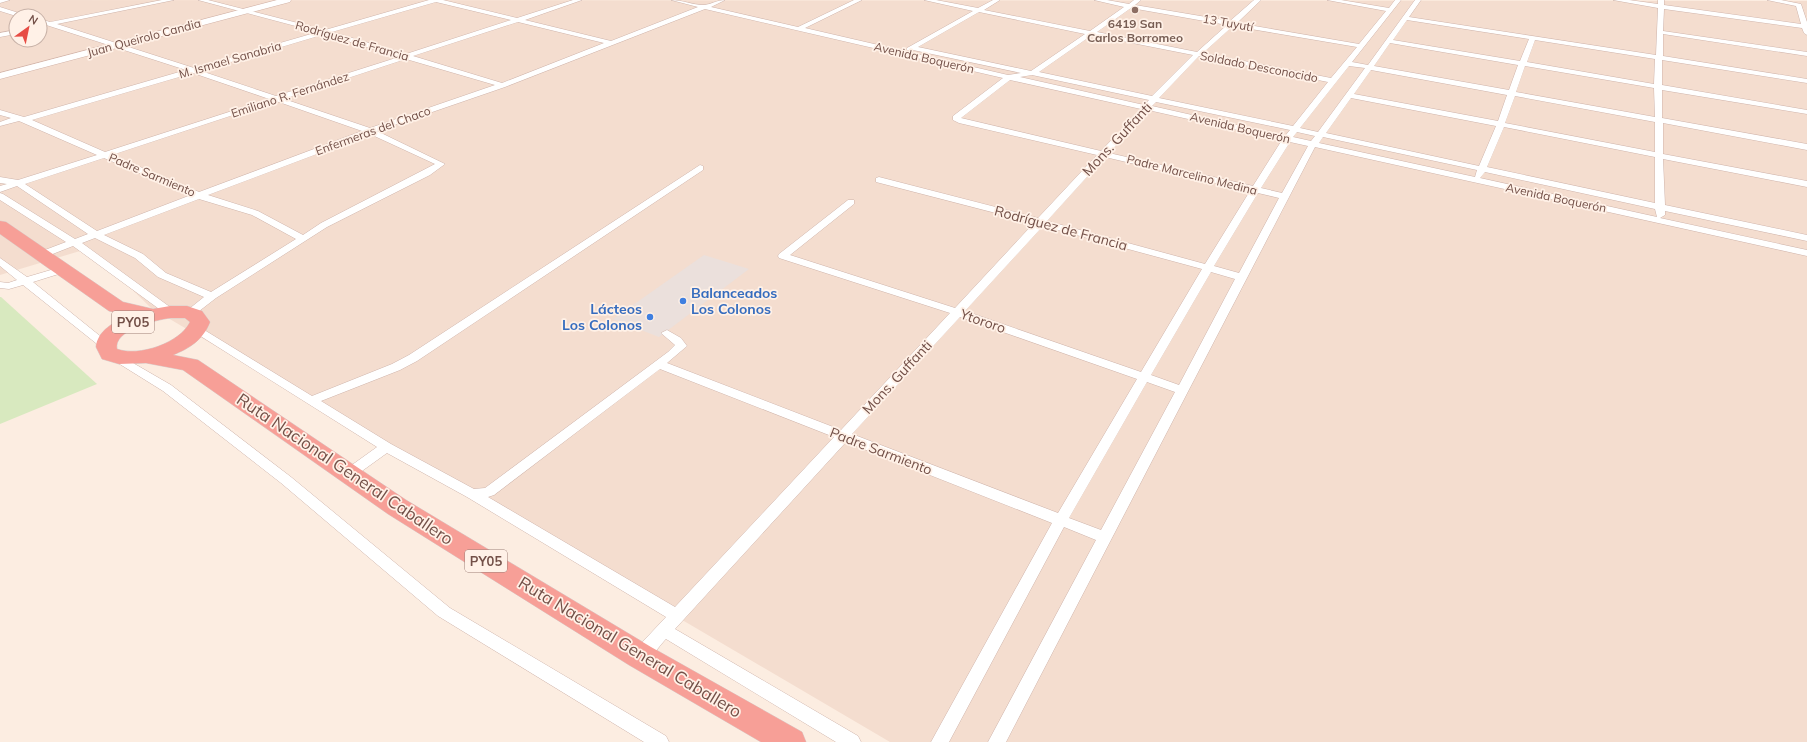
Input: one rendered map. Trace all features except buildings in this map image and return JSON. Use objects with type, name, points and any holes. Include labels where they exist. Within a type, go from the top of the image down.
[{"type":"highway","name":"PY05","points":[[0,226],[116,307],[181,321]]},
{"type":"highway","name":"PY05","points":[[110,346],[116,307]]},
{"type":"highway","name":"PY05","points":[[110,346],[127,325],[181,321]]},
{"type":"highway","name":"PY05","points":[[110,346],[128,358],[145,356],[173,348],[181,321]]},
{"type":"highway","points":[[181,321],[190,365]]},
{"type":"highway","name":"Ruta Nacional General Caballero","points":[[145,356],[190,365],[350,473],[397,507],[640,656],[790,742]]},
{"type":"street","points":[[0,1],[7,0]]},
{"type":"street","points":[[48,25],[172,0]]},
{"type":"street","name":"Rodríguez de Francia","points":[[201,0],[324,32],[502,85]]},
{"type":"street","name":"Juan Queirolo Candia","points":[[0,76],[287,0]]},
{"type":"street","points":[[436,0],[612,43]]},
{"type":"street","name":"M. Ismael Sanabria","points":[[0,124],[21,120],[436,0]]},
{"type":"street","name":"Emiliano R. Fernández","points":[[0,189],[579,0]]},
{"type":"street","name":"Avenida Boquerón","points":[[674,0],[709,5],[808,25],[1033,73],[1316,140],[1476,180],[1807,253]]},
{"type":"street","name":"Avenida Boquerón","points":[[692,0],[800,29],[901,53],[1009,77],[1151,102],[1290,134]]},
{"type":"street","name":"Enfermeras del Chaco","points":[[40,255],[370,131],[502,85],[722,0]]},
{"type":"street","points":[[800,29],[859,0]]},
{"type":"street","name":"Soldado Desconocido","points":[[927,0],[1090,34],[1333,81]]},
{"type":"street","points":[[901,53],[997,0]]},
{"type":"street","name":"13 Tuyutí","points":[[1097,0],[1360,46]]},
{"type":"street","points":[[1009,77],[1033,73],[1138,0]]},
{"type":"street","name":"Mons. Guffanti","points":[[640,656],[1151,102],[1197,54],[1233,24],[1258,0]]},
{"type":"street","points":[[1330,0],[1391,10]]},
{"type":"street","points":[[940,742],[1061,520],[1207,269],[1255,190],[1290,134],[1398,0]]},
{"type":"street","points":[[997,742],[1284,196],[1316,140],[1418,0]]},
{"type":"street","points":[[1616,0],[1660,3],[1806,29],[1799,5],[1770,0]]},
{"type":"street","points":[[1789,0],[1807,3]]},
{"type":"street","points":[[1659,220],[1660,120],[1658,87],[1660,3]]},
{"type":"street","points":[[1405,18],[1807,82]]},
{"type":"street","points":[[48,23],[119,44],[370,131],[441,164],[427,173],[324,225],[212,296],[181,321]]},
{"type":"street","points":[[1660,32],[1807,54]]},
{"type":"street","points":[[1476,180],[1482,169],[1513,93],[1522,63],[1534,38]]},
{"type":"street","points":[[1388,41],[1807,112]]},
{"type":"street","points":[[1346,63],[1807,147]]},
{"type":"street","name":"Padre Marcelino Medina","points":[[1009,77],[956,118],[959,120],[1284,196]]},
{"type":"street","points":[[1349,95],[1807,184]]},
{"type":"street","name":"Padre Sarmiento","points":[[0,112],[107,155],[200,196],[255,213],[304,239]]},
{"type":"street","name":"Avenida Boquerón","points":[[1316,140],[1482,169],[1807,238]]},
{"type":"street","points":[[310,401],[396,368],[413,358],[700,168]]},
{"type":"street","points":[[0,180],[18,184],[96,234],[139,256],[162,275],[212,296]]},
{"type":"street","name":"Rodríguez de Francia","points":[[879,180],[1041,222],[1207,269],[1241,277]]},
{"type":"street","points":[[0,196],[74,242],[181,321],[386,447],[472,494],[677,616]]},
{"type":"street","name":"Ytororo","points":[[851,202],[783,256],[957,312],[1146,376],[1182,390]]},
{"type":"street","points":[[0,261],[286,480],[444,612],[660,742]]},
{"type":"street","points":[[0,285],[9,286],[61,270]]},
{"type":"street","points":[[472,494],[489,492],[681,346],[677,340],[667,333]]},
{"type":"street","name":"Padre Sarmiento","points":[[659,364],[1104,537]]},
{"type":"street","points":[[350,473],[386,447]]},
{"type":"street","points":[[664,630],[852,742]]},
{"type":"shaded area","points":[[0,0],[1807,1],[1807,742],[890,742],[151,308],[90,248],[0,275]]},
{"type":"shaded area","points":[[704,255],[749,269],[659,337],[613,319]]},
{"type":"green space","points":[[1,297],[97,384],[0,424]]},
{"type":"place","name":"6419 San Carlos Borromeo","points":[[1135,10]]},
{"type":"place","name":"Balanceados Los Colonos","points":[[683,301]]},
{"type":"place","name":"Lácteos Los Colonos","points":[[650,317]]}]
